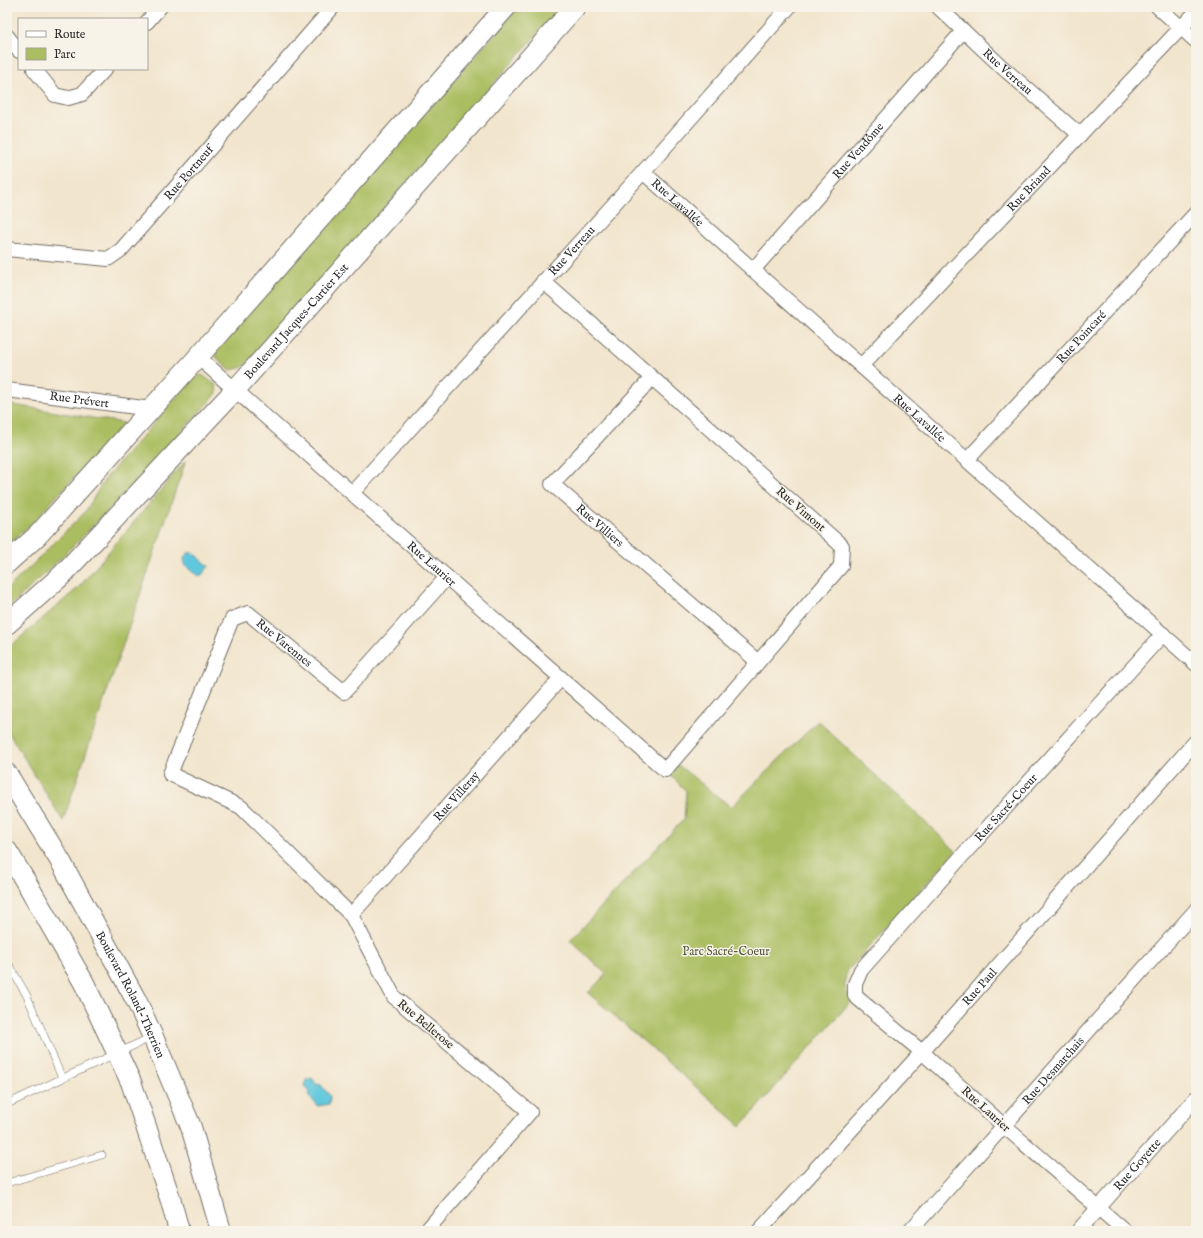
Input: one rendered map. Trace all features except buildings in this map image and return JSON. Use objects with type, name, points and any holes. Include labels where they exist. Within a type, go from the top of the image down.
[{"type":"main road","points":[[7,563],[38,535],[198,357],[506,7]]},
{"type":"main road","name":"Boulevard Jacques-Cartier Est","points":[[7,624],[62,575],[235,390],[575,7]]},
{"type":"main road","name":"Boulevard Roland-Therrien","points":[[7,774],[61,862],[156,1035],[191,1128],[221,1231]]},
{"type":"main road","points":[[7,850],[84,983],[131,1082],[171,1201],[179,1231]]},
{"type":"street","points":[[148,21],[160,7]]},
{"type":"street","name":"Rue Portneuf","points":[[7,249],[108,259],[121,250],[332,7]]},
{"type":"street","name":"Rue Verreau","points":[[352,493],[643,172],[789,7]]},
{"type":"street","name":"Rue Verreau","points":[[938,7],[1080,135]]},
{"type":"street","points":[[1158,7],[1196,41]]},
{"type":"street","name":"Rue Briand","points":[[861,366],[1196,12]]},
{"type":"street","name":"Rue Vendôme","points":[[753,270],[963,31]]},
{"type":"street","points":[[7,36],[18,50]]},
{"type":"street","points":[[35,70],[55,95],[68,98],[82,94],[104,70]]},
{"type":"street","name":"Rue Lavallée","points":[[643,172],[1196,664]]},
{"type":"street","name":"Rue Poincaré","points":[[967,460],[1196,213]]},
{"type":"street","name":"Rue Vimont","points":[[543,282],[842,546],[841,566],[665,770]]},
{"type":"street","name":"Rue Laurier","points":[[198,357],[665,770]]},
{"type":"street","name":"Rue Villiers","points":[[652,378],[552,484],[758,662]]},
{"type":"street","name":"Rue Prévert","points":[[7,390],[151,409]]},
{"type":"street","name":"Rue Varennes","points":[[170,774],[232,619],[248,613],[344,692],[447,577]]},
{"type":"street","name":"Rue Sacré-Coeur","points":[[854,984],[861,970],[1163,634]]},
{"type":"street","name":"Rue Villeray","points":[[351,915],[561,678]]},
{"type":"street","name":"Rue Paul","points":[[759,1231],[922,1052],[1196,741]]},
{"type":"street","name":"Rue Bellerose","points":[[170,774],[241,807],[351,915],[394,997],[530,1112],[426,1231]]},
{"type":"street","name":"Rue Desmarchais","points":[[910,1231],[1196,910]]},
{"type":"street","name":"Rue Laurier","points":[[854,984],[855,996],[922,1052],[1004,1126],[1125,1231]]},
{"type":"street","name":"Rue Goyette","points":[[1078,1231],[1196,1098]]},
{"type":"lane","points":[[7,960],[26,996],[62,1078]]},
{"type":"lane","points":[[7,1104],[156,1035]]},
{"type":"lane","points":[[7,1183],[102,1155]]},
{"type":"green space","points":[[519,7],[561,7],[248,363],[243,367],[231,370],[216,357],[217,348]]},
{"type":"green space","points":[[202,375],[216,385],[217,393],[101,518],[7,609],[7,589],[85,512],[105,479],[194,377]]},
{"type":"green space","points":[[7,404],[124,423],[34,521],[7,546]]},
{"type":"green space","points":[[186,460],[63,821],[7,730],[7,649],[79,587]]},
{"type":"green space","name":"Parc Sacré-Coeur","points":[[818,721],[956,851],[848,970],[845,978],[845,989],[852,1000],[741,1126],[588,993],[606,974],[570,940],[684,819],[686,791],[670,775],[678,765],[731,807]]},
{"type":"water","points":[[188,553],[193,553],[209,566],[200,577],[185,565],[184,558]]},
{"type":"water","points":[[312,1078],[317,1085],[320,1084],[330,1096],[329,1104],[318,1106],[308,1095],[310,1092],[304,1086],[306,1080]]}]
